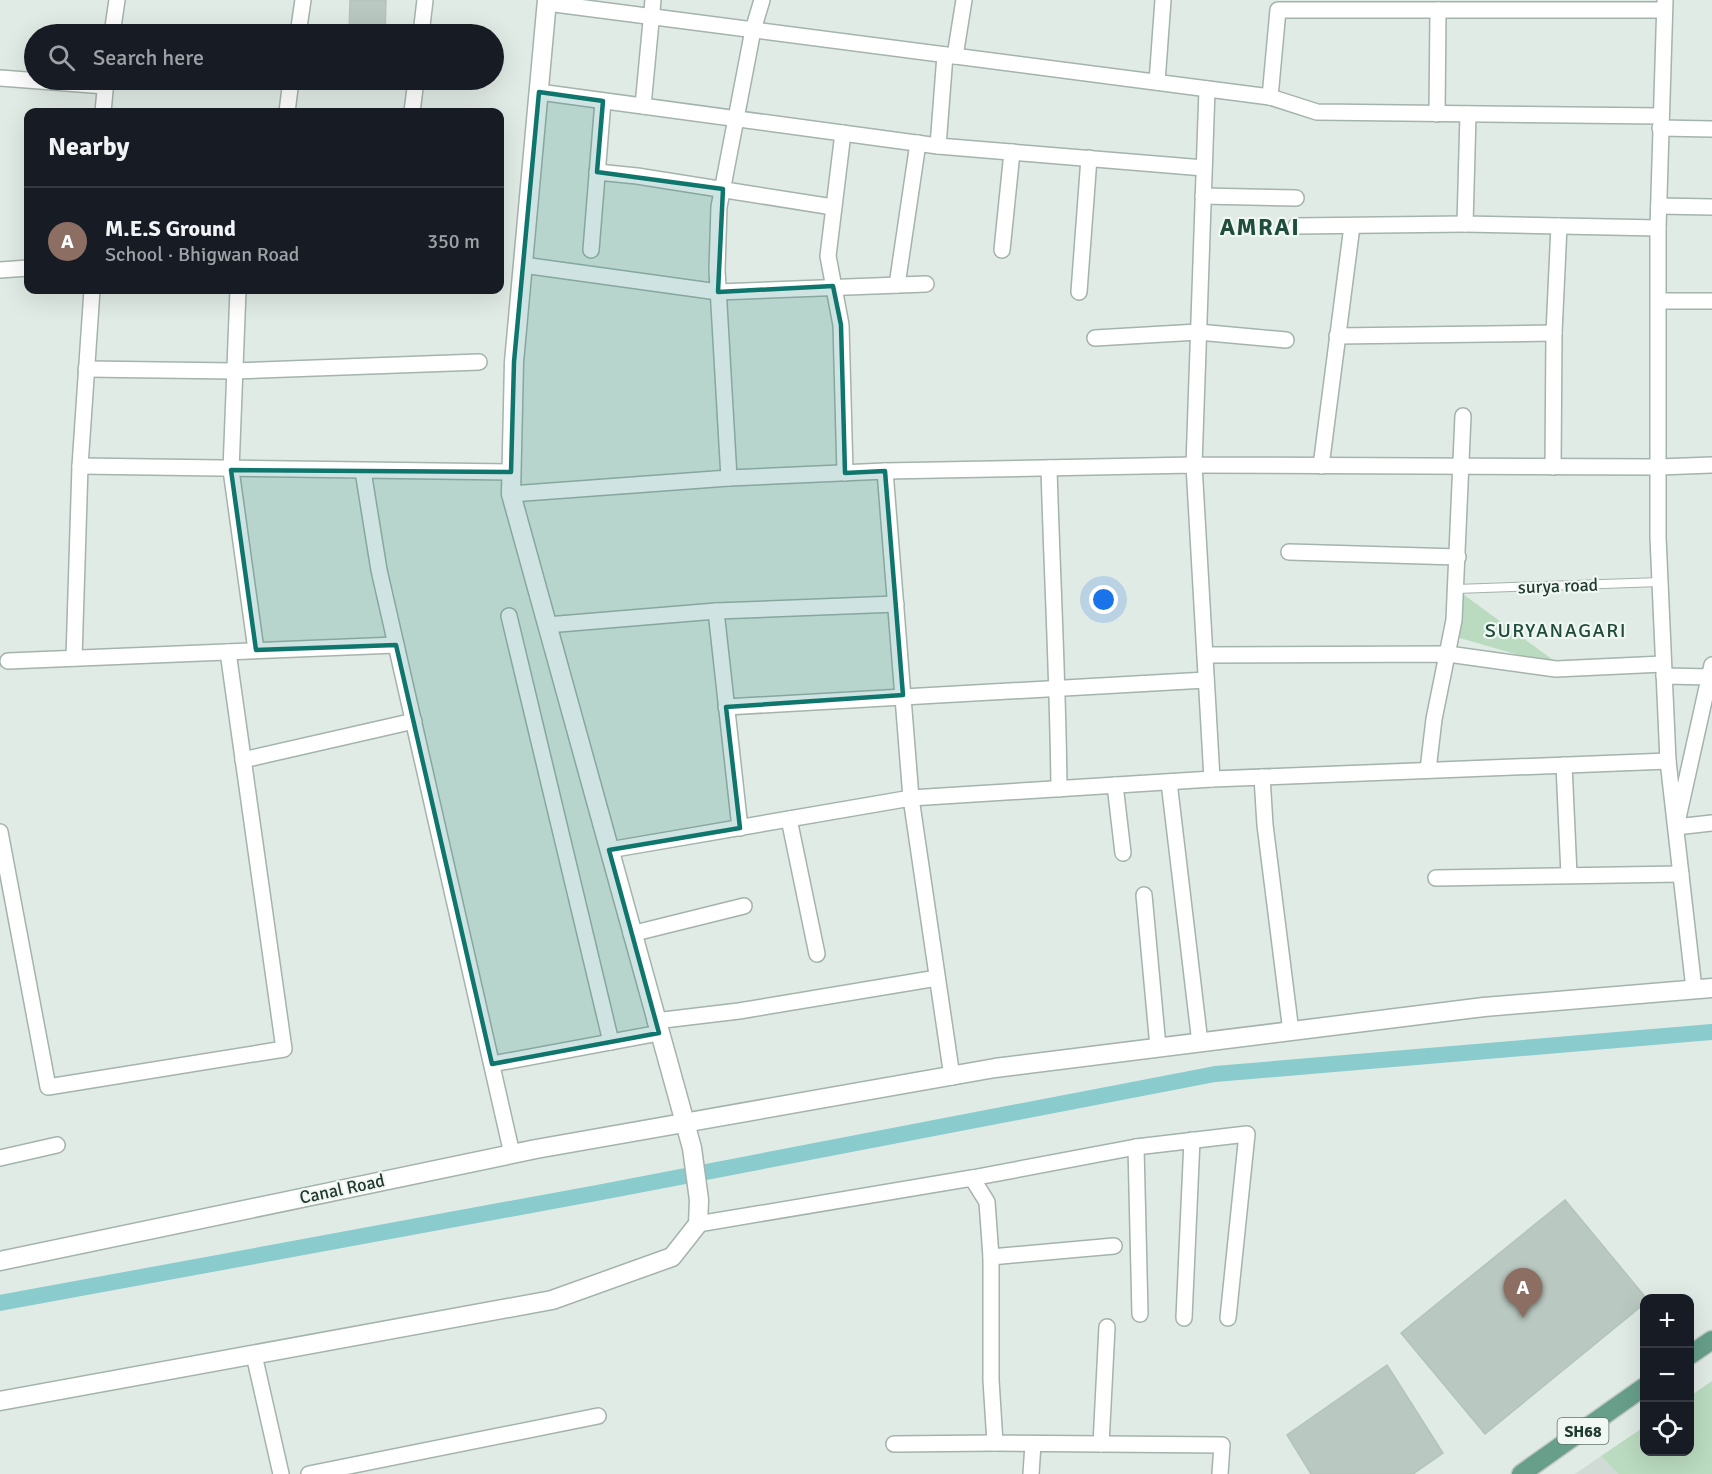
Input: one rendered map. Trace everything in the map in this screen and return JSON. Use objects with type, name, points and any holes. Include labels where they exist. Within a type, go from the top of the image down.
[{"type":"main road","points":[[1694,1352],[1712,1340]]},
{"type":"main road","name":"SH68","points":[[1521,1474],[1640,1390]]},
{"type":"street","points":[[113,24],[117,0]]},
{"type":"street","points":[[299,24],[303,0]]},
{"type":"street","points":[[422,24],[425,0]]},
{"type":"street","points":[[643,106],[654,0]]},
{"type":"street","points":[[729,478],[718,292],[719,207],[753,30],[762,0]]},
{"type":"street","points":[[938,146],[950,56],[964,0]]},
{"type":"street","points":[[1157,82],[1163,0]]},
{"type":"street","points":[[0,1401],[552,1300],[672,1257],[698,1224],[699,1200],[692,1148],[511,494],[514,362],[547,1],[651,17],[1270,97],[1317,112],[1468,114],[1660,122],[1712,129]]},
{"type":"street","points":[[1270,97],[1278,10],[1299,5],[1438,10],[1664,5],[1658,228],[1660,582],[1668,761],[1681,874],[1703,988]]},
{"type":"street","points":[[1437,114],[1438,10]]},
{"type":"street","points":[[0,78],[24,79]]},
{"type":"street","points":[[1207,88],[1194,465],[1212,779]]},
{"type":"street","points":[[103,108],[105,90]]},
{"type":"street","points":[[288,108],[290,90]]},
{"type":"street","points":[[412,108],[415,90]]},
{"type":"street","points":[[539,92],[938,146],[1204,168]]},
{"type":"street","points":[[591,250],[603,101]]},
{"type":"street","points":[[1465,224],[1468,114]]},
{"type":"street","points":[[843,133],[828,256],[841,325],[845,473]]},
{"type":"street","points":[[897,285],[918,143]]},
{"type":"street","points":[[1002,250],[1012,152]]},
{"type":"street","points":[[1079,292],[1089,158]]},
{"type":"street","points":[[597,172],[833,207]]},
{"type":"street","points":[[1203,196],[1296,198]]},
{"type":"street","points":[[1659,206],[1712,207]]},
{"type":"street","points":[[1296,226],[1465,224],[1658,228]]},
{"type":"street","points":[[1321,466],[1352,226]]},
{"type":"street","points":[[1553,467],[1554,333],[1559,226]]},
{"type":"street","points":[[523,265],[718,292],[926,284]]},
{"type":"street","points":[[0,270],[24,267]]},
{"type":"street","points":[[74,658],[80,466],[92,294]]},
{"type":"street","points":[[238,294],[233,370],[231,470],[256,651]]},
{"type":"street","points":[[1659,302],[1712,301]]},
{"type":"street","points":[[1095,338],[1198,332],[1286,340]]},
{"type":"street","points":[[1337,336],[1554,333]]},
{"type":"street","points":[[86,369],[233,370],[479,362]]},
{"type":"street","points":[[1428,770],[1434,719],[1448,654],[1456,589],[1463,416]]},
{"type":"street","points":[[511,494],[729,478],[885,471],[1194,465],[1553,467],[1712,465]]},
{"type":"street","points":[[80,466],[231,470],[512,472]]},
{"type":"street","points":[[1049,468],[1052,596],[1059,688],[1059,789]]},
{"type":"street","points":[[363,471],[379,570],[512,1154]]},
{"type":"street","points":[[885,471],[911,798],[952,1077]]},
{"type":"street","points":[[1288,552],[1458,557]]},
{"type":"street","points":[[547,626],[716,611],[896,604]]},
{"type":"street","points":[[716,611],[740,828]]},
{"type":"street","points":[[508,616],[611,1042]]},
{"type":"street","points":[[8,661],[396,645]]},
{"type":"street","points":[[0,832],[48,1087],[284,1049],[228,652]]},
{"type":"street","points":[[1205,655],[1448,654],[1556,669],[1711,673],[1676,827]]},
{"type":"street","points":[[726,707],[1206,680]]},
{"type":"street","points":[[243,760],[414,722]]},
{"type":"street","points":[[609,850],[911,798],[1212,779],[1668,761]]},
{"type":"street","points":[[1564,765],[1569,875]]},
{"type":"street","points":[[1262,777],[1265,825],[1291,1032]]},
{"type":"street","points":[[1168,782],[1200,1043]]},
{"type":"street","points":[[1115,785],[1123,853]]},
{"type":"street","points":[[789,819],[817,954]]},
{"type":"street","points":[[1676,827],[1712,823]]},
{"type":"street","points":[[1436,878],[1681,874]]},
{"type":"street","points":[[1144,895],[1158,1047]]},
{"type":"street","points":[[632,933],[744,906]]},
{"type":"street","points":[[492,1064],[611,1042],[657,1027],[937,978]]},
{"type":"street","name":"Canal Road","points":[[0,1261],[512,1154],[995,1068],[1484,1007],[1703,988]]},
{"type":"street","points":[[698,1224],[972,1178],[1136,1147],[1247,1134],[1228,1318]]},
{"type":"street","points":[[1184,1318],[1192,1140]]},
{"type":"street","points":[[0,1158],[57,1145]]},
{"type":"street","points":[[1136,1147],[1140,1314]]},
{"type":"street","points":[[972,1178],[987,1202],[991,1257],[991,1380],[995,1443]]},
{"type":"street","points":[[991,1257],[1114,1246]]},
{"type":"street","points":[[1101,1444],[1107,1327]]},
{"type":"street","points":[[254,1355],[281,1474]]},
{"type":"street","points":[[309,1474],[598,1416]]},
{"type":"street","points":[[894,1444],[1222,1445],[1220,1474]]},
{"type":"street","points":[[1031,1474],[1033,1444]]},
{"type":"lane","name":"surya road","points":[[1456,589],[1660,582]]},
{"type":"highlighted area","points":[[539,92],[603,101],[597,172],[723,189],[718,292],[833,286],[841,325],[845,473],[885,471],[903,695],[726,707],[740,828],[609,850],[659,1033],[492,1064],[396,645],[256,650],[231,470],[511,472],[514,362]]},
{"type":"shaded area","points":[[1601,1456],[1618,1474],[1575,1474]]},
{"type":"green space","points":[[1456,589],[1564,668],[1456,637]]},
{"type":"green space","points":[[1712,1381],[1712,1474],[1618,1474],[1601,1456],[1640,1430],[1640,1456],[1694,1456],[1694,1393]]},
{"type":"building","points":[[350,0],[386,0],[385,24],[349,24]]},
{"type":"building","points":[[1565,1200],[1643,1294],[1640,1294],[1640,1307],[1485,1434],[1401,1333]]},
{"type":"building","points":[[1387,1365],[1443,1453],[1413,1474],[1311,1474],[1287,1435]]},
{"type":"waterway","points":[[0,1303],[602,1192],[1215,1074],[1712,1032]]},
{"type":"place","name":"M.E.S Ground","points":[[1523,1318]]},
{"type":"district","name":"AMRAI","points":[[1260,227]]},
{"type":"district","name":"SURYANAGARI","points":[[1556,630]]}]
